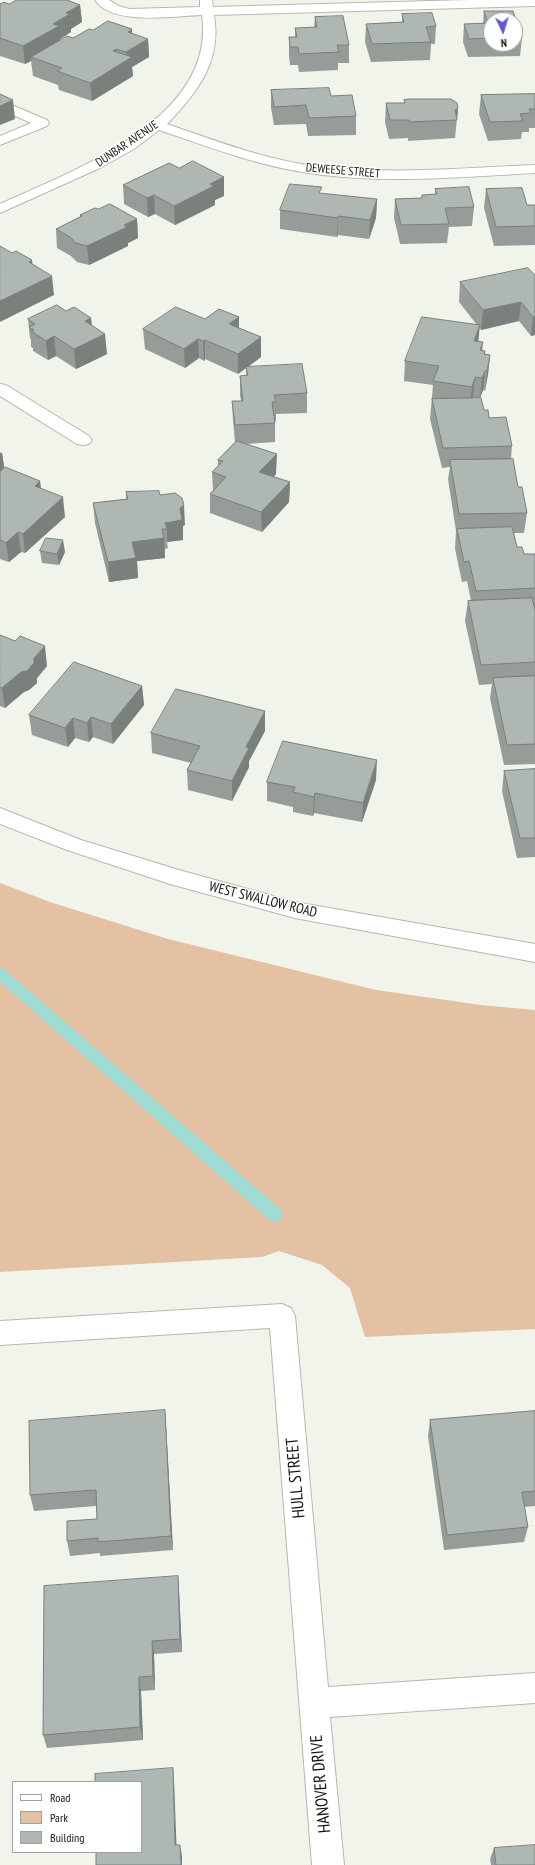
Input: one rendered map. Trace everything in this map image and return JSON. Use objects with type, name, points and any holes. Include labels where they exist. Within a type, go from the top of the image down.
[{"type":"street","points":[[102,0],[114,9],[129,13],[207,5],[535,2]]},
{"type":"street","name":"DUNBAR AVENUE","points":[[0,209],[108,159],[157,125],[181,102],[198,79],[206,60],[211,38],[207,5]]},
{"type":"street","name":"DEWEESE STREET","points":[[157,125],[257,158],[302,168],[389,175],[535,169]]},
{"type":"street","points":[[0,389],[83,440]]},
{"type":"street","name":"WEST SWALLOW ROAD","points":[[0,816],[74,845],[178,878],[295,910],[535,953]]},
{"type":"street","name":"HULL STREET","points":[[0,1333],[282,1316],[315,1703]]},
{"type":"street","points":[[315,1703],[535,1688]]},
{"type":"street","name":"HANOVER DRIVE","points":[[315,1703],[328,1865]]},
{"type":"lane","points":[[0,104],[42,123],[0,141]]},
{"type":"green space","points":[[0,883],[50,902],[168,939],[376,990],[481,1005],[535,1010],[535,1329],[365,1337],[350,1288],[322,1265],[279,1251],[262,1257],[0,1272]]},
{"type":"building","points":[[17,0],[67,0],[80,5],[66,13],[70,14],[53,24],[59,26],[23,46],[0,38],[0,4],[4,2],[9,4]]},
{"type":"building","points":[[484,11],[513,12],[484,12]]},
{"type":"building","points":[[432,13],[436,26],[426,27],[431,42],[372,44],[366,24],[404,22],[402,14]]},
{"type":"building","points":[[343,16],[349,45],[337,45],[339,52],[299,54],[298,47],[290,47],[289,37],[297,37],[295,28],[317,27],[315,17]]},
{"type":"building","points":[[108,21],[132,29],[128,32],[148,39],[126,52],[116,49],[113,51],[132,57],[90,83],[57,71],[62,68],[31,57],[67,36],[73,38],[89,29],[93,30]]},
{"type":"building","points":[[483,23],[483,38],[469,39],[464,24]]},
{"type":"building","points":[[329,88],[331,96],[352,95],[356,116],[309,118],[306,105],[274,107],[271,90]]},
{"type":"building","points":[[0,94],[13,100],[0,106]]},
{"type":"building","points":[[535,94],[535,109],[529,109],[531,113],[520,114],[523,121],[490,122],[481,95]]},
{"type":"building","points":[[451,99],[457,103],[458,108],[455,110],[457,120],[409,122],[409,120],[390,120],[386,103],[405,103],[404,100]]},
{"type":"building","points":[[193,161],[224,177],[210,184],[214,186],[174,206],[154,195],[147,198],[123,185],[169,163],[179,168]]},
{"type":"building","points":[[290,184],[322,187],[319,193],[377,199],[370,220],[338,216],[338,218],[280,210]]},
{"type":"building","points":[[469,187],[474,207],[445,208],[449,224],[401,225],[395,199],[422,198],[422,195],[437,194],[435,189]]},
{"type":"building","points":[[522,188],[527,205],[535,205],[535,226],[496,227],[486,189]]},
{"type":"building","points":[[110,204],[137,219],[124,225],[127,227],[87,246],[76,243],[70,237],[56,229],[95,208],[98,209]]},
{"type":"building","points":[[0,246],[12,253],[16,251],[32,260],[29,262],[52,276],[0,301]]},
{"type":"building","points":[[528,268],[535,275],[535,316],[533,317],[521,302],[483,310],[460,282]]},
{"type":"building","points":[[57,305],[66,311],[74,307],[91,318],[85,321],[105,334],[74,349],[54,336],[46,341],[31,331],[34,330],[29,327],[35,324],[28,319]]},
{"type":"building","points":[[176,307],[205,319],[219,309],[239,317],[229,324],[261,337],[238,354],[205,340],[203,341],[198,339],[184,349],[143,329]]},
{"type":"building","points":[[422,317],[480,325],[474,341],[483,342],[480,350],[485,351],[484,354],[490,355],[487,371],[485,371],[482,378],[475,377],[472,387],[433,381],[439,366],[405,361]]},
{"type":"building","points":[[302,364],[307,393],[274,395],[276,402],[272,402],[275,423],[235,425],[232,401],[243,401],[240,376],[248,375],[246,367]]},
{"type":"building","points":[[481,398],[484,410],[488,410],[489,418],[506,417],[512,446],[443,448],[432,399]]},
{"type":"building","points":[[237,441],[277,454],[259,472],[290,482],[261,512],[210,494],[226,477],[212,472],[223,461],[218,460]]},
{"type":"building","points":[[513,459],[518,487],[522,487],[527,513],[459,514],[450,460]]},
{"type":"building","points":[[5,467],[40,481],[35,486],[63,497],[23,534],[18,532],[6,543],[0,540],[0,472]]},
{"type":"building","points":[[159,491],[160,495],[175,493],[182,498],[184,505],[180,508],[182,520],[165,523],[167,529],[162,529],[164,538],[132,542],[136,558],[108,562],[93,503],[128,499],[126,492]]},
{"type":"building","points":[[512,527],[517,547],[522,547],[524,554],[535,554],[535,588],[476,591],[469,561],[464,562],[457,529]]},
{"type":"building","points":[[46,538],[63,540],[57,554],[40,551]]},
{"type":"building","points":[[532,598],[535,610],[535,662],[481,665],[468,601]]},
{"type":"building","points":[[0,635],[15,641],[20,636],[45,646],[34,658],[34,663],[27,671],[21,672],[2,688],[0,687]]},
{"type":"building","points":[[74,662],[142,686],[111,724],[91,717],[87,723],[73,718],[65,728],[29,715]]},
{"type":"building","points":[[535,676],[535,744],[507,745],[493,678]]},
{"type":"building","points":[[176,689],[265,711],[246,747],[249,748],[232,781],[187,770],[200,746],[151,733]]},
{"type":"building","points":[[283,741],[377,760],[363,803],[315,793],[314,797],[293,792],[295,787],[267,782]]},
{"type":"building","points":[[535,769],[535,838],[520,838],[504,771]]},
{"type":"building","points":[[165,1410],[171,1536],[98,1542],[98,1538],[67,1541],[67,1521],[97,1519],[96,1490],[30,1495],[29,1421]]},
{"type":"building","points":[[535,1411],[535,1491],[522,1492],[528,1527],[447,1535],[430,1420]]},
{"type":"building","points":[[178,1576],[180,1639],[152,1641],[153,1676],[139,1677],[140,1727],[43,1735],[44,1586]]},
{"type":"building","points":[[173,1768],[175,1845],[180,1845],[181,1865],[96,1865],[96,1853],[142,1853],[142,1781],[95,1781],[95,1774]]},
{"type":"building","points":[[535,1845],[535,1865],[496,1865],[494,1848]]},
{"type":"waterway","points":[[0,974],[275,1215]]}]
